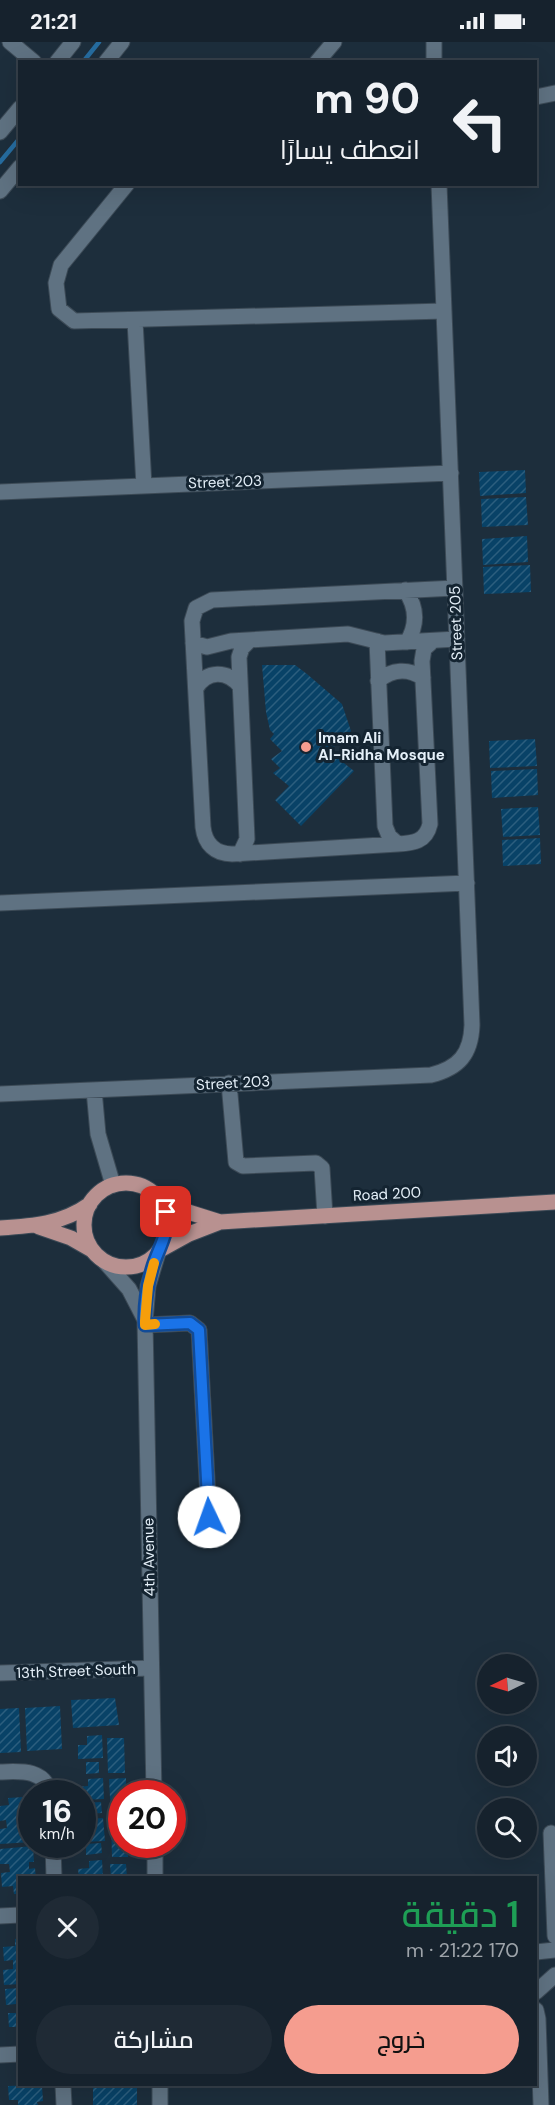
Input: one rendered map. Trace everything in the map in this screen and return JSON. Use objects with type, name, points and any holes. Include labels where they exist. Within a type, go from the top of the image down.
[{"type":"main road","points":[[0,1228],[36,1226],[64,1219],[90,1204],[100,1192],[113,1185],[134,1184],[153,1193],[161,1201],[168,1223],[167,1234],[159,1251],[142,1264],[133,1267],[105,1262],[92,1250],[65,1236],[36,1226]]},
{"type":"main road","name":"Road 200","points":[[153,1193],[185,1211],[220,1222],[555,1202]]},
{"type":"main road","points":[[90,1204],[84,1222],[92,1250]]},
{"type":"main road","name":"Road 200","points":[[159,1251],[220,1222]]},
{"type":"street","points":[[10,42],[32,60]]},
{"type":"street","points":[[59,60],[74,42]]},
{"type":"street","points":[[108,60],[122,42]]},
{"type":"street","points":[[319,60],[334,42]]},
{"type":"street","points":[[434,42],[434,60]]},
{"type":"street","points":[[537,97],[555,93]]},
{"type":"street","points":[[0,132],[18,110]]},
{"type":"street","points":[[0,191],[18,169]]},
{"type":"street","points":[[125,186],[61,265],[56,283],[59,309],[74,321],[444,311]]},
{"type":"street","name":"Street 205","points":[[439,186],[472,1032],[468,1050],[462,1060]]},
{"type":"street","points":[[135,321],[144,486]]},
{"type":"street","name":"Street 203","points":[[0,492],[451,473]]},
{"type":"street","points":[[433,641],[422,655],[430,824],[427,834],[420,840],[398,844],[240,854],[218,852],[213,849],[204,835],[193,643],[193,614],[200,604],[212,600],[455,588]]},
{"type":"street","points":[[405,590],[411,598],[416,616],[415,625],[407,642]]},
{"type":"street","points":[[193,643],[207,646],[250,640],[348,634],[376,641],[457,639]]},
{"type":"street","points":[[240,854],[247,839],[239,657],[242,648],[250,640]]},
{"type":"street","points":[[376,641],[385,826],[389,836],[398,844]]},
{"type":"street","points":[[378,681],[400,671],[423,678]]},
{"type":"street","points":[[196,688],[204,678],[217,674],[230,677],[240,686]]},
{"type":"street","points":[[0,903],[467,883]]},
{"type":"street","name":"Street 203","points":[[0,1094],[431,1075],[443,1072],[462,1060]]},
{"type":"street","points":[[229,1083],[236,1162],[243,1166],[313,1162],[320,1165],[325,1216]]},
{"type":"street","points":[[94,1090],[98,1134],[113,1185]]},
{"type":"street","name":"4th Avenue","points":[[154,1780],[145,1323],[148,1286],[159,1251]]},
{"type":"street","name":"4th Avenue","points":[[105,1262],[129,1288],[145,1323]]},
{"type":"street","points":[[145,1323],[190,1323],[199,1330],[209,1517]]},
{"type":"street","name":"13th Street South","points":[[0,1673],[151,1668]]},
{"type":"street","points":[[0,1772],[30,1772],[43,1780]]},
{"type":"street","points":[[551,1833],[555,1936]]},
{"type":"street","points":[[53,1858],[54,1876]]},
{"type":"street","points":[[155,1858],[155,1876]]},
{"type":"street","points":[[0,1916],[18,1915]]},
{"type":"street","points":[[537,1952],[555,1950]]},
{"type":"street","points":[[537,1991],[555,1975]]},
{"type":"street","points":[[537,2014],[541,2105]]},
{"type":"street","points":[[0,2055],[18,2054]]},
{"type":"street","points":[[63,2086],[64,2105]]},
{"type":"street","points":[[160,2086],[160,2105]]},
{"type":"building","points":[[525,470],[526,493],[480,496],[479,472]]},
{"type":"building","points":[[526,497],[528,525],[482,527],[481,499]]},
{"type":"building","points":[[527,536],[528,562],[483,565],[482,539]]},
{"type":"building","points":[[530,565],[531,592],[484,594],[483,567]]},
{"type":"building","name":"Imam Ali Al-Ridha Mosque","points":[[262,665],[295,665],[342,704],[351,731],[346,737],[336,732],[331,738],[337,743],[330,752],[354,771],[301,826],[275,800],[289,786],[273,773],[280,768],[271,759],[282,751],[270,739],[274,734],[270,730],[266,712]]},
{"type":"building","points":[[535,739],[537,766],[490,768],[489,741]]},
{"type":"building","points":[[537,769],[538,795],[492,798],[491,771]]},
{"type":"building","points":[[538,807],[540,835],[503,837],[501,809]]},
{"type":"building","points":[[540,838],[541,864],[503,866],[502,840]]},
{"type":"building","points":[[115,1698],[119,1725],[73,1728],[71,1700]]},
{"type":"building","points":[[60,1706],[62,1749],[27,1751],[25,1708]]},
{"type":"building","points":[[19,1708],[21,1752],[0,1753],[0,1709]]},
{"type":"building","points":[[102,1735],[103,1758],[78,1759],[78,1745],[87,1745],[87,1736]]},
{"type":"building","points":[[107,1738],[124,1738],[125,1773],[108,1773]]},
{"type":"building","points":[[86,1762],[99,1762],[99,1773],[86,1774]]},
{"type":"building","points":[[103,1778],[104,1799],[96,1799],[96,1780],[88,1779]]},
{"type":"building","points":[[126,1778],[126,1780],[109,1780]]},
{"type":"building","points":[[18,1797],[18,1843],[0,1844],[0,1829],[7,1828],[6,1820],[0,1821],[0,1806],[9,1805],[8,1798]]},
{"type":"building","points":[[96,1802],[101,1802],[102,1813],[96,1813]]},
{"type":"building","points":[[96,1818],[103,1818],[105,1841],[96,1841]]},
{"type":"building","points":[[96,1843],[101,1843],[102,1853],[96,1854]]},
{"type":"building","points":[[18,1847],[18,1858],[34,1858],[34,1862],[29,1862],[29,1869],[35,1868],[36,1876],[18,1876],[18,1894],[14,1894],[13,1886],[2,1887],[1,1873],[10,1872],[9,1864],[0,1864],[0,1849]]},
{"type":"building","points":[[102,1860],[103,1876],[79,1876],[78,1869],[89,1868],[89,1861]]},
{"type":"building","points":[[110,1864],[126,1864],[127,1876],[111,1876]]},
{"type":"building","points":[[18,1938],[18,1984],[4,1985],[3,1970],[13,1969],[13,1960],[4,1961],[3,1947],[15,1946],[15,1939]]},
{"type":"building","points":[[18,1988],[18,2027],[9,2027],[8,2013],[16,2013],[16,2004],[6,2005],[5,1989]]},
{"type":"building","points":[[8,2086],[42,2086],[43,2101],[37,2102],[38,2105],[18,2105],[18,2100],[9,2100]]},
{"type":"building","points":[[93,2086],[137,2086],[137,2105],[93,2105]]},
{"type":"waterway","points":[[85,60],[99,42]]},
{"type":"waterway","points":[[0,162],[18,140]]},
{"type":"slow traffic","points":[[154,1263],[145,1304],[145,1325],[155,1324]]},
{"type":"place","name":"Imam Ali Al-Ridha Mosque","points":[[306,747]]},
{"type":"route","points":[[166,1212],[167,1234],[152,1269],[145,1304],[145,1325],[190,1323],[197,1326],[199,1330],[209,1517]]}]
